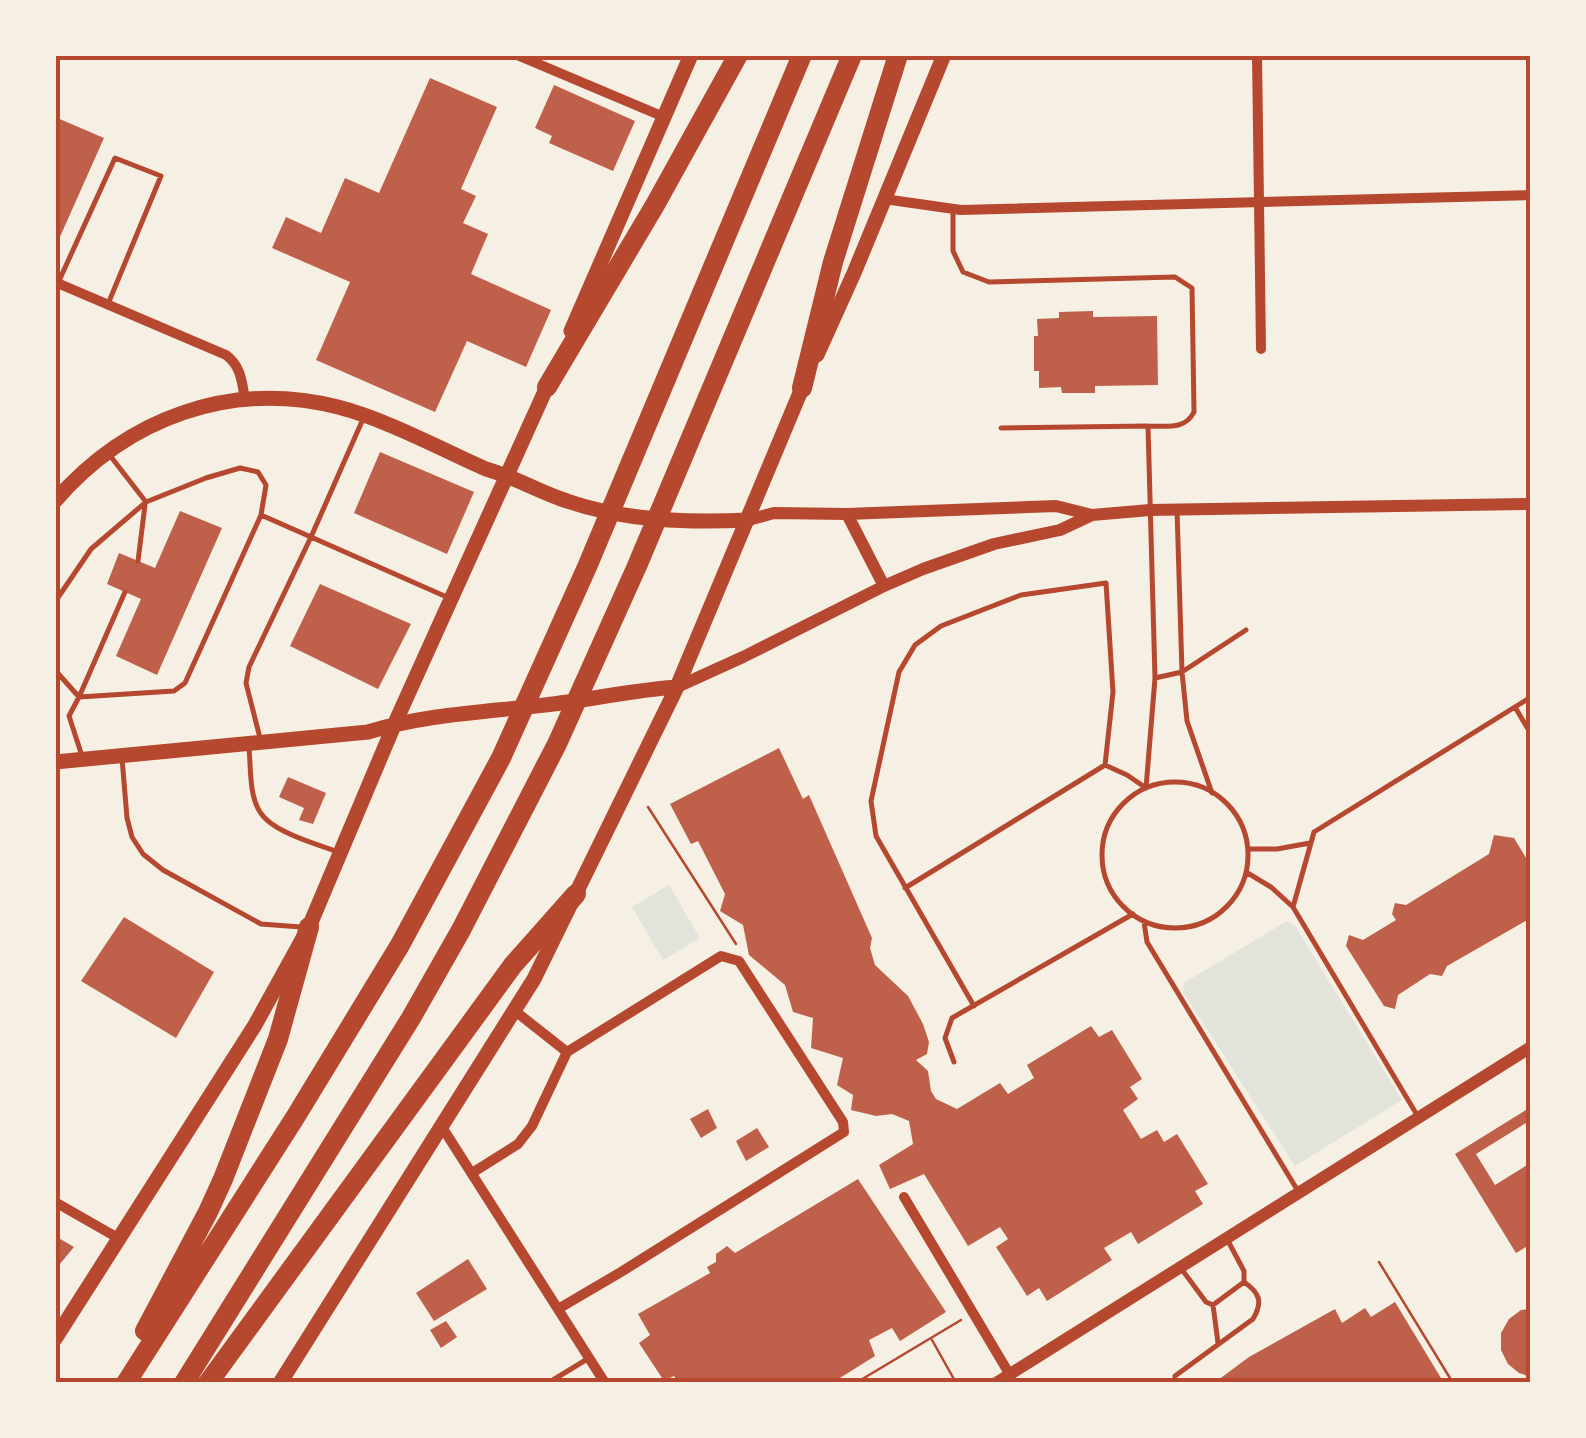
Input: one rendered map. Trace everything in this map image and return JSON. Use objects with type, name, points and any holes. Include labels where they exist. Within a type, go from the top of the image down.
[{"type":"highway","points":[[547,387],[738,55]]},
{"type":"highway","points":[[126,1383],[353,1024],[500,758],[588,568],[802,55]]},
{"type":"highway","points":[[184,1383],[411,1018],[462,930],[558,744],[852,55]]},
{"type":"highway","points":[[802,388],[833,262],[898,55]]},
{"type":"highway","points":[[208,1383],[513,965],[576,894]]},
{"type":"highway","points":[[117,1383],[208,1212],[278,1039],[310,927]]},
{"type":"main road","points":[[55,1339],[256,1025],[310,927],[395,724],[691,55]]},
{"type":"main road","points":[[280,1383],[534,979],[677,687],[944,55]]},
{"type":"main road","points":[[55,500],[106,451],[146,427],[199,408],[268,398],[314,402],[364,416],[568,502],[637,516],[695,522],[748,520]]},
{"type":"main road","points":[[55,762],[368,732],[472,712],[677,687]]},
{"type":"street","points":[[518,55],[664,117]]},
{"type":"street","points":[[1257,55],[1261,349]]},
{"type":"street","points":[[884,199],[954,208],[1531,196]]},
{"type":"street","points":[[57,283],[234,361],[245,400]]},
{"type":"street","points":[[748,520],[774,513],[1056,506],[1092,515],[1150,510],[1531,504]]},
{"type":"street","points":[[847,514],[884,586]]},
{"type":"street","points":[[677,687],[884,586],[956,556],[1060,530],[1092,515]]},
{"type":"street","points":[[472,1173],[518,1144],[532,1126],[567,1052],[721,956],[740,957],[842,1122],[844,1132],[558,1309]]},
{"type":"street","points":[[515,1011],[567,1052]]},
{"type":"street","points":[[996,1383],[1531,1047]]},
{"type":"street","points":[[442,1128],[605,1383]]},
{"type":"street","points":[[904,1197],[1010,1375]]},
{"type":"street","points":[[55,1202],[118,1238]]},
{"type":"lane","points":[[57,283],[115,158],[161,176],[108,304]]},
{"type":"lane","points":[[954,208],[953,250],[963,272],[990,282],[1175,278],[1192,288],[1194,412],[1182,426],[1001,428]]},
{"type":"lane","points":[[341,853],[284,831],[260,814],[254,795],[254,742],[246,684],[249,667],[364,416]]},
{"type":"lane","points":[[1146,788],[1155,678],[1148,426]]},
{"type":"lane","points":[[106,451],[146,502],[138,561]]},
{"type":"lane","points":[[55,602],[91,549],[146,502],[240,468],[258,472],[266,485],[261,515],[186,683],[174,691],[79,697]]},
{"type":"lane","points":[[1178,510],[1187,721],[1212,792]]},
{"type":"lane","points":[[261,515],[452,599]]},
{"type":"lane","points":[[974,1006],[876,836],[872,801],[899,672],[915,645],[942,626],[1021,595],[1106,583],[1113,692],[1105,765]]},
{"type":"lane","points":[[82,759],[69,716],[125,592]]},
{"type":"lane","points":[[1155,678],[1182,672],[1246,630]]},
{"type":"lane","points":[[55,670],[79,697]]},
{"type":"lane","points":[[1293,908],[1314,832],[1531,697]]},
{"type":"lane","points":[[1515,706],[1531,734]]},
{"type":"lane","points":[[122,755],[127,818],[132,837],[143,854],[163,870],[260,924],[310,927]]},
{"type":"lane","points":[[1105,765],[1146,788]]},
{"type":"lane","points":[[906,888],[1105,765]]},
{"type":"lane","points":[[1168,783],[1191,784],[1212,792],[1230,808],[1242,827],[1248,849],[1246,872],[1238,892],[1225,909],[1186,928],[1144,922],[1124,908],[1110,889],[1102,866],[1102,843],[1110,820],[1125,801],[1146,788],[1168,783]]},
{"type":"lane","points":[[1248,849],[1310,843]]},
{"type":"lane","points":[[1246,872],[1293,908],[1418,1117]]},
{"type":"lane","points":[[954,1062],[945,1038],[952,1018],[1132,914]]},
{"type":"lane","points":[[1144,922],[1147,942],[1299,1193]]},
{"type":"lane","points":[[1227,1238],[1244,1270],[1244,1282]]},
{"type":"lane","points":[[1180,1266],[1212,1305]]},
{"type":"lane","points":[[1212,1305],[1244,1282]]},
{"type":"lane","points":[[1175,1383],[1175,1376],[1253,1319],[1259,1308],[1258,1296],[1244,1282]]},
{"type":"lane","points":[[1212,1305],[1218,1343]]},
{"type":"lane","points":[[548,1383],[589,1358]]},
{"type":"path","points":[[648,807],[740,957]]},
{"type":"path","points":[[1379,1262],[1453,1383]]},
{"type":"path","points":[[860,1383],[963,1319]]},
{"type":"path","points":[[931,1338],[955,1381]]},
{"type":"shaded area","points":[[669,885],[700,938],[663,960],[632,907]]},
{"type":"shaded area","points":[[1287,921],[1295,926],[1402,1100],[1295,1166],[1183,992],[1184,983]]},
{"type":"building","points":[[430,78],[497,107],[461,189],[476,196],[463,223],[488,234],[471,274],[551,310],[526,367],[467,341],[435,412],[316,360],[350,282],[272,248],[286,217],[321,233],[345,178],[379,193]]},
{"type":"building","points":[[554,85],[635,121],[613,171],[549,143],[552,136],[535,128]]},
{"type":"building","points":[[55,117],[104,138],[55,248]]},
{"type":"building","points":[[1093,311],[1093,317],[1157,316],[1158,385],[1095,386],[1095,393],[1039,388],[1039,371],[1034,371],[1037,319],[1059,318],[1059,312]]},
{"type":"building","points":[[380,452],[474,492],[447,554],[354,513]]},
{"type":"building","points":[[180,511],[222,528],[157,675],[116,656],[141,599],[107,584],[119,553],[155,568]]},
{"type":"building","points":[[320,584],[411,624],[378,689],[290,646]]},
{"type":"building","points":[[779,748],[803,799],[809,795],[872,938],[870,948],[875,965],[908,996],[923,1024],[929,1042],[927,1054],[916,1060],[928,1071],[936,1099],[957,1109],[1000,1083],[1008,1094],[1034,1078],[1027,1065],[1091,1026],[1099,1037],[1112,1030],[1142,1079],[1130,1087],[1138,1099],[1123,1110],[1141,1139],[1157,1130],[1164,1142],[1177,1134],[1208,1184],[1195,1191],[1203,1204],[1138,1244],[1131,1232],[1104,1248],[1112,1260],[1047,1301],[1039,1288],[1027,1296],[996,1247],[1008,1239],[1000,1227],[968,1246],[924,1174],[890,1189],[879,1165],[913,1144],[909,1121],[892,1114],[876,1116],[851,1110],[853,1095],[837,1085],[843,1058],[811,1048],[813,1018],[793,1012],[785,985],[749,955],[743,925],[720,911],[725,894],[698,841],[691,844],[670,804]]},
{"type":"building","points":[[288,777],[326,793],[313,824],[299,820],[304,808],[279,797]]},
{"type":"building","points":[[1494,835],[1514,838],[1531,866],[1531,918],[1447,966],[1442,976],[1430,974],[1398,995],[1395,1009],[1384,1006],[1346,946],[1349,935],[1363,940],[1396,920],[1392,914],[1395,903],[1406,905],[1489,854]]},
{"type":"building","points":[[124,917],[214,972],[176,1038],[81,981]]},
{"type":"building","points":[[1531,1107],[1531,1120],[1476,1154],[1495,1185],[1531,1166],[1531,1244],[1516,1253],[1455,1154]]},
{"type":"building","points":[[708,1109],[717,1128],[701,1138],[690,1119]]},
{"type":"building","points":[[757,1128],[769,1147],[746,1161],[736,1141]]},
{"type":"building","points":[[858,1179],[946,1312],[900,1341],[892,1328],[869,1340],[875,1356],[832,1383],[678,1383],[674,1376],[664,1381],[639,1343],[650,1335],[638,1314],[710,1273],[707,1267],[716,1262],[716,1254],[727,1246],[735,1253]]},
{"type":"building","points":[[55,1236],[74,1247],[55,1270]]},
{"type":"building","points":[[468,1259],[487,1289],[434,1321],[416,1293]]},
{"type":"building","points":[[1395,1302],[1444,1383],[1214,1383],[1249,1357],[1335,1309],[1342,1323],[1365,1308],[1371,1317]]},
{"type":"building","points":[[1531,1309],[1531,1377],[1508,1364],[1501,1350],[1501,1333],[1509,1319],[1521,1310]]},
{"type":"building","points":[[446,1321],[457,1337],[441,1348],[430,1330]]}]
